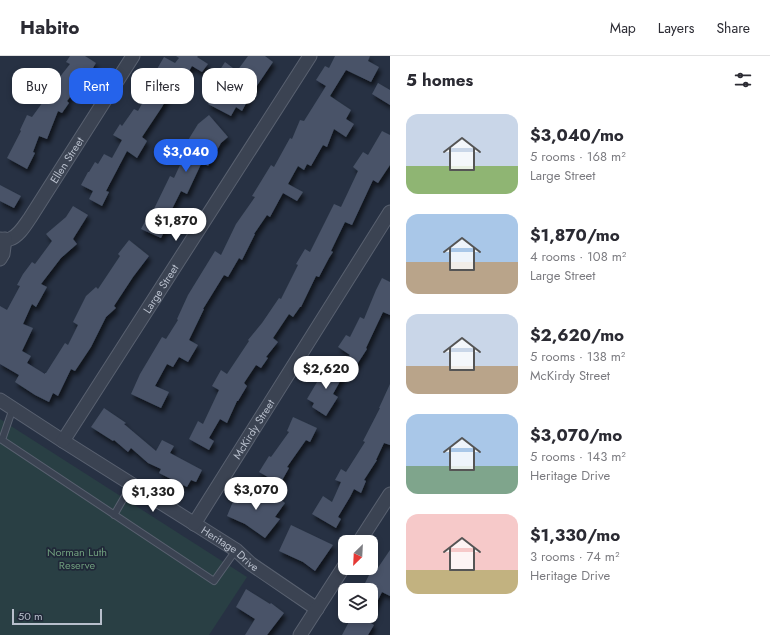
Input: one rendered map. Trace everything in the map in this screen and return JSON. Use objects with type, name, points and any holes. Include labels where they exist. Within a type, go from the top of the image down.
[{"type":"street","name":"Ellen Street","points":[[0,259],[3,254],[2,239],[8,240],[16,235],[30,218],[133,56]]},
{"type":"street","name":"Large Street","points":[[63,441],[310,56]]},
{"type":"street","name":"McKirdy Street","points":[[194,524],[390,212]]},
{"type":"street","name":"Heritage Drive","points":[[0,400],[236,550],[251,564],[316,609]]},
{"type":"street","points":[[364,535],[390,494]]},
{"type":"street","points":[[300,635],[338,575]]},
{"type":"lane","points":[[13,408],[2,440],[214,581],[236,550]]},
{"type":"lane","points":[[114,515],[132,484]]},
{"type":"green space","name":"Norman Luth Reserve","points":[[0,419],[247,577],[209,635],[0,635]]},
{"type":"building","points":[[70,56],[85,56],[96,63],[93,68],[69,68],[69,98],[67,101],[69,103],[62,113],[58,111],[47,139],[39,136],[33,152],[35,153],[27,169],[7,158],[21,131],[20,130],[27,115],[32,117],[41,104],[61,104],[61,75],[70,64],[66,62]]},
{"type":"building","points":[[176,56],[198,56],[197,57],[208,64],[205,68],[202,68],[202,72],[192,66],[191,68],[158,68],[164,57],[175,63],[179,58]]},
{"type":"building","points":[[248,56],[265,56],[273,62],[257,86],[257,68],[239,68]]},
{"type":"building","points":[[335,56],[370,56],[368,61],[379,67],[371,82],[346,70],[330,96],[351,110],[346,119],[354,124],[346,137],[334,129],[327,147],[323,145],[311,166],[307,164],[304,170],[298,166],[288,184],[303,192],[297,201],[283,193],[270,217],[267,215],[254,234],[242,260],[239,258],[228,277],[224,275],[203,309],[189,340],[198,345],[188,362],[179,357],[173,367],[167,364],[155,386],[169,392],[161,408],[131,394],[140,374],[162,337],[166,339],[178,320],[177,319],[188,295],[215,251],[221,255],[236,224],[255,197],[252,196],[271,165],[274,167],[290,138],[292,139],[300,120],[304,121],[326,86],[316,80],[325,66],[329,68]]},
{"type":"building","points":[[225,62],[233,68],[221,68]]},
{"type":"building","points":[[378,83],[390,90],[390,105],[372,94]]},
{"type":"building","points":[[142,104],[164,104],[142,137],[147,141],[137,158],[127,151],[106,191],[109,192],[102,206],[89,199],[93,191],[81,185],[95,162],[98,164],[104,154],[112,158],[122,140],[113,135],[120,124],[122,126],[134,109],[138,111]]},
{"type":"building","points":[[208,104],[246,104],[242,111],[236,107],[231,116]]},
{"type":"building","points":[[209,115],[228,137],[221,143],[208,166],[202,162],[187,194],[181,191],[172,209],[175,211],[161,238],[141,229],[150,212],[152,213],[170,176],[174,178],[186,152],[182,150],[198,124]]},
{"type":"building","points":[[382,131],[390,135],[390,165],[378,183],[373,180],[352,225],[345,222],[331,251],[333,252],[319,277],[316,276],[301,307],[293,317],[289,314],[273,338],[278,342],[266,357],[268,358],[261,368],[256,365],[244,383],[247,386],[237,401],[227,423],[220,419],[209,438],[214,441],[209,450],[189,439],[198,421],[203,424],[219,390],[212,386],[221,370],[227,374],[249,341],[248,340],[279,298],[281,299],[298,265],[296,264],[305,249],[310,252],[334,204],[341,207],[358,171],[353,167],[363,152],[368,155]]},
{"type":"building","points":[[0,185],[21,196],[14,208],[0,201]]},
{"type":"building","points":[[73,206],[88,215],[73,239],[77,244],[61,258],[41,284],[47,287],[36,307],[32,304],[23,324],[33,328],[22,351],[31,356],[27,363],[45,374],[46,373],[65,343],[68,345],[78,325],[73,322],[86,296],[96,287],[98,289],[120,256],[118,254],[129,240],[149,256],[114,306],[116,308],[106,317],[91,347],[75,371],[71,369],[58,396],[53,393],[49,402],[15,382],[19,375],[0,364],[0,306],[7,310],[20,286],[17,285],[23,274],[32,262],[35,264],[52,241],[46,234],[66,217]]},
{"type":"building","points":[[382,278],[390,282],[390,315],[383,312],[366,348],[367,349],[356,366],[346,360],[350,355],[338,347],[346,335],[350,337],[360,317],[364,319]]},
{"type":"building","points":[[327,365],[344,374],[333,394],[338,397],[326,416],[312,407],[314,403],[307,399]]},
{"type":"building","points":[[390,384],[390,445],[384,443],[377,460],[364,480],[366,481],[361,493],[354,489],[338,517],[341,519],[336,528],[312,514],[323,496],[332,502],[341,482],[335,480],[341,469],[346,472],[365,442],[363,441],[380,408]]},
{"type":"building","points":[[104,408],[126,423],[124,424],[156,451],[162,440],[174,446],[170,453],[202,470],[196,482],[191,480],[187,487],[159,473],[161,469],[148,463],[131,448],[128,452],[114,440],[113,441],[91,427]]},
{"type":"building","points":[[293,417],[317,428],[310,442],[306,440],[287,467],[289,468],[280,484],[259,472],[269,456],[271,457],[289,432],[287,431]]},
{"type":"building","points":[[239,487],[267,499],[272,492],[285,503],[275,517],[280,519],[265,538],[245,524],[227,516]]},
{"type":"building","points":[[291,525],[333,545],[315,571],[303,562],[279,551]]},
{"type":"building","points":[[390,550],[390,596],[382,592],[378,600],[378,583],[365,583],[369,575],[378,575],[378,568]]},
{"type":"building","points":[[246,589],[270,604],[271,603],[284,613],[267,635],[245,635],[255,619],[236,607]]},
{"type":"building","points":[[348,623],[371,623],[374,625],[368,635],[342,635]]}]
